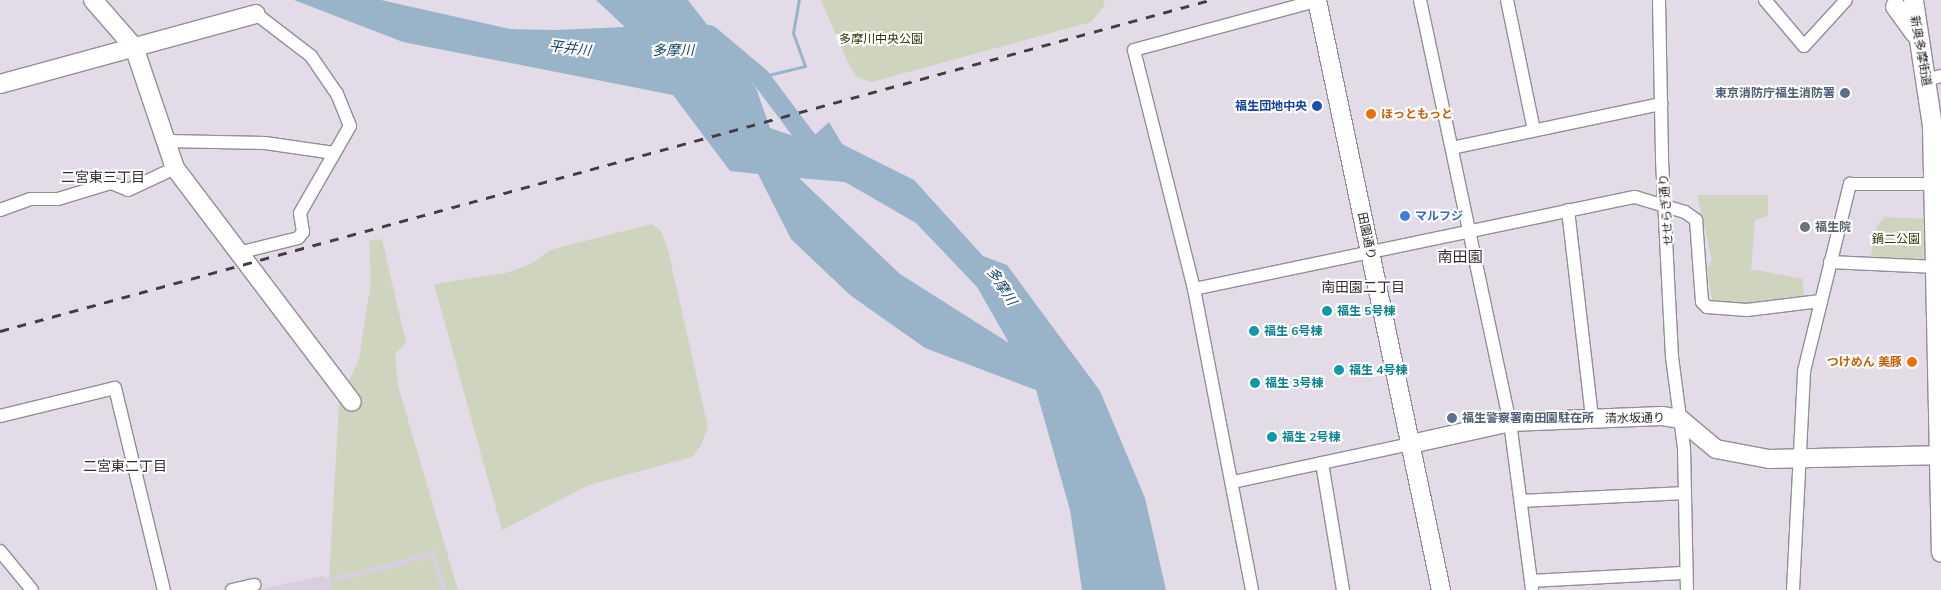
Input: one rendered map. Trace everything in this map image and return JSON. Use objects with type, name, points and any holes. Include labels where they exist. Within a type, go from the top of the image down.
[{"type":"main road","name":"新奥多摩街道","points":[[1902,4],[1934,78],[1941,552]]},
{"type":"street","points":[[94,0],[134,47],[175,168],[242,252],[251,270],[352,402]]},
{"type":"street","points":[[1252,590],[1233,482],[1194,289],[1134,50],[1318,0]]},
{"type":"street","name":"田園通り","points":[[1318,0],[1441,590]]},
{"type":"street","points":[[1420,0],[1510,422],[1532,585],[1686,573]]},
{"type":"street","points":[[1507,0],[1534,130]]},
{"type":"street","name":"せせらぎ通り","points":[[1659,0],[1661,104],[1667,205],[1672,358],[1680,419],[1685,493],[1687,590]]},
{"type":"street","points":[[1765,0],[1804,46],[1846,0]]},
{"type":"street","points":[[0,84],[256,14],[311,56],[337,94],[350,126],[300,213],[303,232],[298,238],[242,252]]},
{"type":"street","points":[[1452,148],[1661,104]]},
{"type":"street","points":[[166,141],[265,143],[334,153]]},
{"type":"street","points":[[0,210],[30,199],[58,199],[111,183],[128,190],[175,168]]},
{"type":"street","points":[[1793,590],[1804,371],[1850,184],[1937,190]]},
{"type":"street","points":[[1194,289],[1625,197],[1667,205],[1685,212],[1698,224],[1702,302],[1707,307],[1740,310],[1820,301]]},
{"type":"street","points":[[1568,210],[1592,419]]},
{"type":"street","points":[[1830,262],[1936,267]]},
{"type":"street","points":[[0,416],[115,388],[164,590]]},
{"type":"street","name":"清水坂通り","points":[[1233,482],[1510,422],[1662,416],[1680,419],[1722,452],[1800,462],[1940,455]]},
{"type":"street","points":[[1322,463],[1343,590]]},
{"type":"street","points":[[1520,501],[1685,493]]},
{"type":"street","points":[[0,551],[32,590]]},
{"type":"street","points":[[232,590],[254,585]]},
{"type":"shaded area","points":[[434,551],[446,590],[256,590],[323,576],[329,579]]},
{"type":"green space","name":"多摩川中央公園","points":[[821,0],[1103,0],[1105,5],[1091,22],[872,82],[858,78],[850,67]]},
{"type":"green space","points":[[1697,195],[1768,195],[1768,216],[1755,220],[1751,269],[1803,279],[1804,298],[1713,306],[1707,268],[1712,260]]},
{"type":"green space","name":"鍋二公園","points":[[1885,217],[1924,219],[1923,263],[1870,259],[1877,226]]},
{"type":"green space","points":[[652,224],[661,231],[668,250],[708,427],[701,445],[692,457],[589,485],[502,530],[434,284],[506,273],[531,264],[550,250]]},
{"type":"green space","points":[[382,239],[406,343],[395,354],[398,386],[458,590],[446,590],[434,551],[329,579],[339,404],[359,359],[371,282],[369,241]]},
{"type":"green space","points":[[432,557],[441,590],[331,590],[331,583]]},
{"type":"water","name":"平井川","points":[[294,0],[381,0],[510,29],[555,30],[625,27],[596,0],[688,0],[756,88],[770,128],[808,141],[829,122],[842,144],[914,180],[983,256],[1007,265],[1100,391],[1145,498],[1166,590],[1082,590],[1070,510],[1036,390],[925,348],[850,295],[791,239],[758,174],[730,171],[673,95],[403,42]],"holes":[[[799,178],[845,182],[916,223],[977,287],[1009,343],[900,274]]]},
{"type":"waterway","points":[[760,77],[805,66],[793,33],[799,0]]},
{"type":"waterway","name":"多摩川","points":[[709,34],[760,77],[808,141],[830,153]]},
{"type":"railway","points":[[0,331],[1210,0]]},
{"type":"place","name":"東京消防庁福生消防署","points":[[1845,93]]},
{"type":"place","name":"福生団地中央","points":[[1317,106]]},
{"type":"place","name":"ほっともっと","points":[[1371,114]]},
{"type":"place","name":"マルフジ","points":[[1405,216]]},
{"type":"place","name":"福生院","points":[[1805,227]]},
{"type":"place","name":"福生 5号棟","points":[[1327,311]]},
{"type":"place","name":"福生 6号棟","points":[[1254,331]]},
{"type":"place","name":"つけめん 美豚","points":[[1912,362]]},
{"type":"place","name":"福生 4号棟","points":[[1339,370]]},
{"type":"place","name":"福生 3号棟","points":[[1255,383]]},
{"type":"place","name":"福生警察署南田園駐在所","points":[[1452,418]]},
{"type":"place","name":"福生 2号棟","points":[[1272,437]]},
{"type":"district","name":"二宮東三丁目","points":[[103,177]]},
{"type":"district","name":"南田園","points":[[1460,257]]},
{"type":"district","name":"南田園二丁目","points":[[1363,287]]},
{"type":"district","name":"二宮東二丁目","points":[[125,466]]}]
